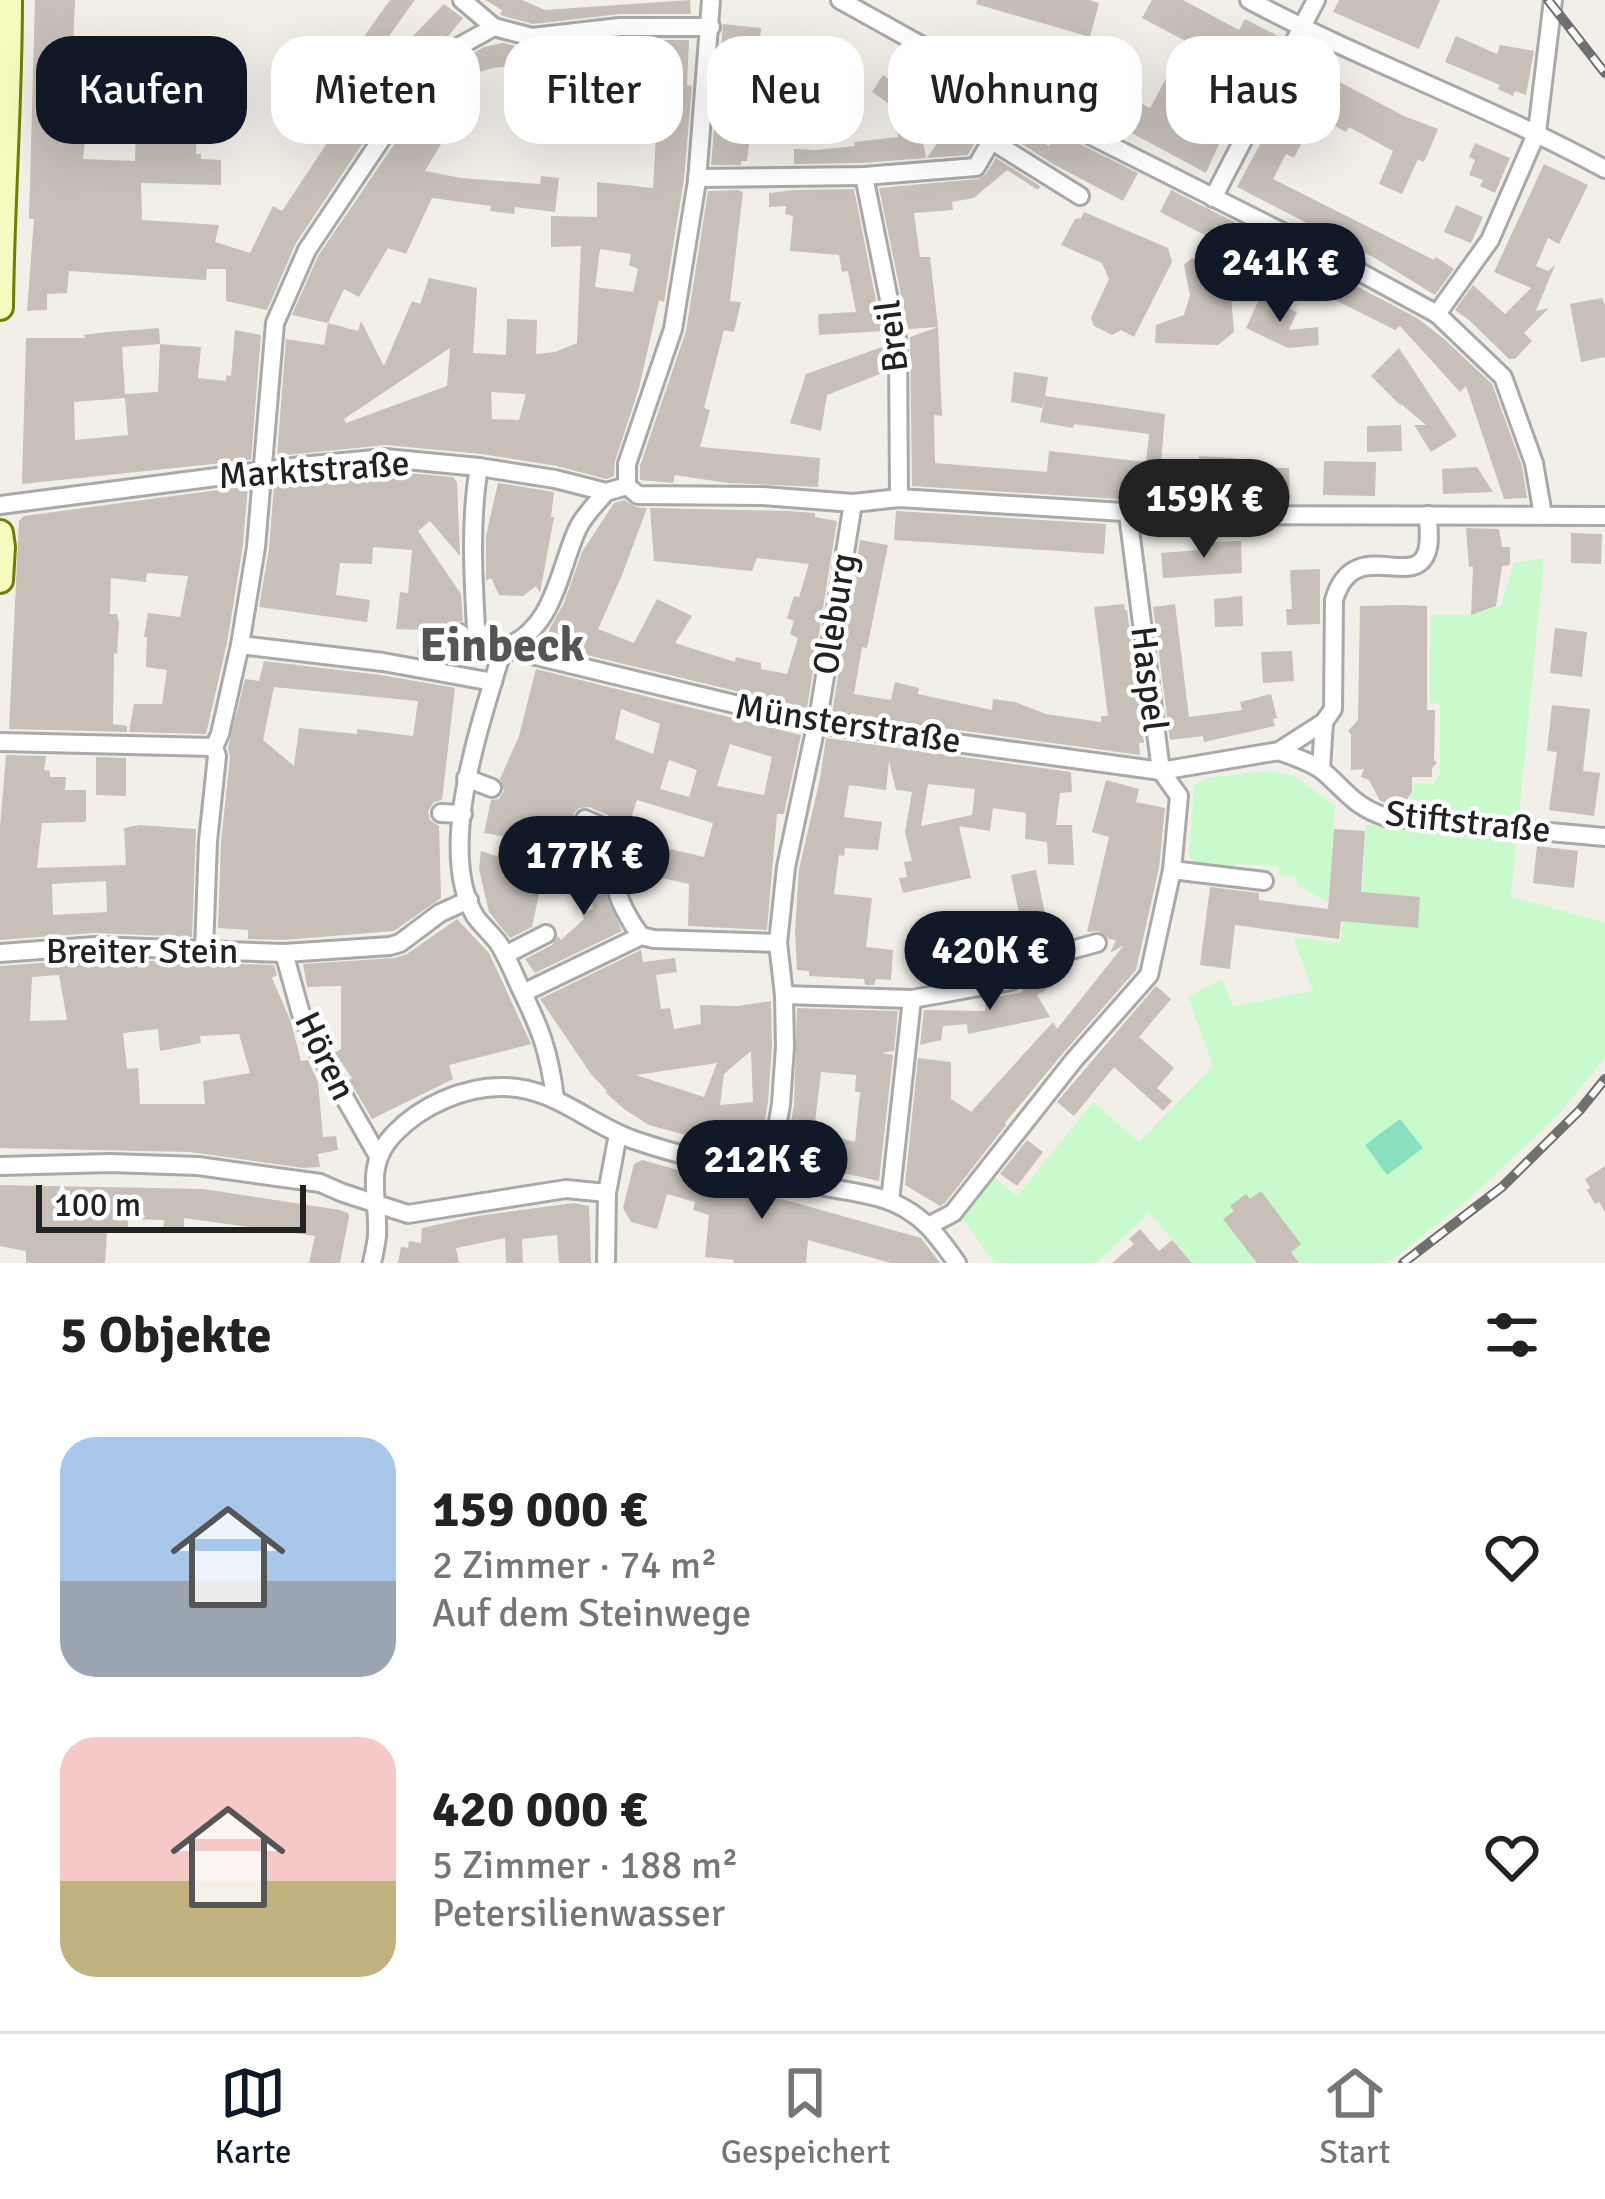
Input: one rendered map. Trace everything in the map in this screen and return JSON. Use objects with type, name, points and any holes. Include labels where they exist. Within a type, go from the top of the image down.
[{"type":"main road","points":[[0,307],[10,92],[9,0]]},
{"type":"main road","points":[[0,533],[0,580]]},
{"type":"street","points":[[462,0],[494,27],[532,37],[620,27],[711,26]]},
{"type":"street","points":[[711,0],[697,178],[673,329],[627,464],[627,486],[638,495],[763,496],[854,503],[899,498],[1128,514],[1605,516]]},
{"type":"street","points":[[840,0],[905,36]]},
{"type":"street","points":[[1249,0],[1538,132],[1605,169]]},
{"type":"street","points":[[1213,198],[1316,0]]},
{"type":"street","points":[[1436,314],[1490,240],[1538,132],[1553,0]]},
{"type":"street","points":[[204,949],[214,747],[240,645],[256,547],[275,323],[308,250],[421,80],[438,58],[494,27]]},
{"type":"street","points":[[697,178],[864,176],[976,166],[990,144]]},
{"type":"street","points":[[997,144],[1080,196]]},
{"type":"street","points":[[1107,144],[1436,314],[1503,377],[1534,463],[1543,515]]},
{"type":"street","name":"Breil","points":[[864,176],[898,344],[899,498]]},
{"type":"street","name":"Marktstraße","points":[[0,505],[386,458],[479,466],[606,492],[627,486]]},
{"type":"street","points":[[479,466],[466,633],[481,634],[503,648]]},
{"type":"street","points":[[503,648],[518,643],[539,624],[579,525],[606,492]]},
{"type":"street","name":"Oleburg","points":[[769,1174],[781,1104],[784,995],[778,943],[786,867],[817,724],[854,503]]},
{"type":"street","name":"Haspel","points":[[930,1225],[953,1214],[1074,1060],[1149,975],[1172,870],[1179,796],[1161,772],[1128,514]]},
{"type":"street","points":[[1280,751],[1324,722],[1333,709],[1334,600],[1339,584],[1349,571],[1364,566],[1412,566],[1423,561],[1428,550],[1428,515]]},
{"type":"street","points":[[240,645],[383,662],[494,682]]},
{"type":"street","points":[[503,648],[466,778],[462,873],[477,918],[500,947],[543,1035],[555,1098]]},
{"type":"street","name":"Münsterstraße","points":[[503,648],[817,724],[1105,765],[1161,772],[1280,751]]},
{"type":"street","points":[[1321,769],[1324,722]]},
{"type":"street","points":[[0,742],[214,747]]},
{"type":"street","name":"Stiftstraße","points":[[1280,751],[1321,769],[1364,810],[1386,817],[1605,837]]},
{"type":"street","points":[[466,778],[492,788]]},
{"type":"street","points":[[441,813],[463,814]]},
{"type":"street","points":[[585,819],[618,839],[621,851],[615,883],[641,936],[778,943]]},
{"type":"street","points":[[1172,870],[1264,880]]},
{"type":"street","name":"Breiter Stein","points":[[0,953],[95,946],[284,952],[390,946],[469,900]]},
{"type":"street","points":[[500,947],[546,934]]},
{"type":"street","points":[[523,993],[641,936]]},
{"type":"street","points":[[784,995],[912,998],[1011,981],[1053,955],[1097,943]]},
{"type":"street","name":"Hören","points":[[284,952],[301,1014],[378,1156]]},
{"type":"street","points":[[890,1201],[912,998]]},
{"type":"street","points":[[372,1263],[377,1239],[374,1172],[378,1156],[394,1133],[427,1107],[467,1092],[511,1087],[555,1098],[618,1135],[658,1148],[890,1201],[930,1225],[957,1263]]},
{"type":"street","points":[[606,1263],[607,1192],[618,1135]]},
{"type":"street","points":[[0,1166],[198,1166],[320,1183],[408,1214],[566,1190],[607,1192]]},
{"type":"green space","points":[[1544,558],[1511,897],[1605,922],[1605,1058],[1557,1116],[1468,1200],[1388,1263],[1193,1263],[1149,1213],[1096,1263],[995,1263],[962,1219],[991,1175],[1017,1196],[1093,1102],[1139,1142],[1213,1066],[1188,997],[1222,979],[1233,1006],[1313,991],[1293,937],[1340,943],[1345,905],[1361,906],[1366,825],[1407,829],[1401,806],[1408,802],[1415,783],[1433,784],[1440,774],[1440,704],[1430,702],[1431,615],[1470,615],[1501,606],[1514,563]]},
{"type":"green space","points":[[1267,771],[1294,776],[1335,806],[1328,902],[1297,885],[1297,877],[1280,875],[1278,866],[1236,864],[1230,871],[1204,867],[1189,857],[1194,786],[1206,778]]},
{"type":"green space","points":[[1400,1119],[1423,1148],[1387,1175],[1365,1145]]},
{"type":"building","points":[[35,0],[75,0],[73,36],[36,36],[36,144],[85,144],[83,159],[135,161],[136,144],[196,144],[201,159],[221,160],[221,185],[141,183],[142,220],[219,225],[215,242],[250,253],[273,206],[282,211],[326,144],[362,144],[296,243],[267,310],[226,301],[226,269],[207,269],[206,280],[69,271],[67,293],[47,294],[47,310],[27,311],[34,219],[29,219]]},
{"type":"building","points":[[390,0],[415,0],[389,36],[365,35]]},
{"type":"building","points":[[485,0],[522,0],[545,10],[690,0],[691,14],[620,14],[533,24],[500,15],[502,10]]},
{"type":"building","points":[[977,0],[1099,3],[1090,36],[976,4]]},
{"type":"building","points":[[1152,0],[1183,0],[1239,30],[1245,19],[1278,36],[1176,36],[1142,18]]},
{"type":"building","points":[[1339,0],[1440,0],[1419,49],[1333,12]]},
{"type":"building","points":[[444,4],[463,18],[448,36],[413,36]]},
{"type":"building","points":[[723,24],[761,28],[760,36],[722,36]]},
{"type":"building","points":[[1456,36],[1497,54],[1500,45],[1534,51],[1526,95],[1515,91],[1513,96],[1498,89],[1500,85],[1445,62]]},
{"type":"building","points":[[683,40],[689,40],[687,85],[692,86],[684,179],[664,302],[659,300],[614,476],[606,479],[481,454],[386,445],[277,456],[286,339],[324,345],[328,323],[358,331],[361,321],[384,366],[412,301],[420,304],[429,278],[477,288],[473,353],[506,355],[507,319],[537,320],[536,354],[577,343],[581,246],[551,247],[551,216],[597,217],[597,182],[653,188],[656,144],[683,144]],"holes":[[[600,249],[631,254],[629,265],[638,269],[633,292],[595,287]],[[450,348],[447,386],[346,423],[344,419]],[[491,392],[526,394],[519,420],[492,419]]]},
{"type":"building","points":[[503,43],[504,67],[480,72],[480,49]]},
{"type":"building","points":[[883,75],[888,78],[888,103],[872,92]]},
{"type":"building","points":[[1166,79],[1166,144],[1219,144],[1206,173],[1142,139],[1142,104],[1150,108]]},
{"type":"building","points":[[1340,82],[1438,129],[1402,194],[1379,184],[1393,151],[1349,127],[1346,132],[1340,129]]},
{"type":"building","points":[[888,138],[888,144],[923,144],[926,158],[794,164],[794,149],[855,146]]},
{"type":"building","points":[[1475,143],[1510,158],[1495,193],[1480,186],[1483,180],[1469,175]]},
{"type":"building","points":[[394,144],[441,144],[425,171],[540,184],[541,176],[559,178],[555,212],[515,207],[514,214],[432,198],[406,254],[388,248],[359,297],[344,289],[328,323],[292,315],[318,256]]},
{"type":"building","points":[[713,144],[749,144],[747,161],[741,165],[711,165]]},
{"type":"building","points":[[937,144],[974,144],[968,155],[927,158]]},
{"type":"building","points":[[1022,144],[1080,144],[1138,173],[1123,201]]},
{"type":"building","points":[[1260,144],[1301,144],[1294,158],[1286,154],[1273,179],[1454,269],[1435,295],[1373,257],[1237,187]]},
{"type":"building","points":[[996,158],[1040,186],[1038,190],[1007,170],[974,198],[952,202],[953,210],[914,213],[920,257],[930,257],[938,327],[908,329],[879,188],[978,179]]},
{"type":"building","points":[[1544,164],[1588,185],[1559,244],[1548,238],[1536,266],[1548,271],[1555,265],[1536,311],[1549,308],[1524,333],[1532,341],[1515,359],[1509,359],[1455,310],[1473,285],[1505,314],[1531,288],[1494,272]]},
{"type":"building","points":[[854,189],[882,331],[819,335],[818,314],[856,312],[848,271],[842,272],[839,255],[790,251],[793,216],[785,214],[786,206],[769,207],[769,193]]},
{"type":"building","points":[[1171,190],[1242,226],[1230,248],[1160,212]]},
{"type":"building","points":[[708,191],[743,192],[730,301],[741,302],[734,332],[724,330],[704,408],[710,410],[700,447],[820,458],[818,487],[675,475],[673,483],[640,480],[640,466],[686,331]]},
{"type":"building","points":[[1456,205],[1483,217],[1471,243],[1444,232]]},
{"type":"building","points":[[1084,212],[1168,248],[1172,262],[1134,337],[1121,330],[1112,335],[1094,326],[1091,318],[1109,279],[1102,263],[1061,245]]},
{"type":"building","points":[[1269,240],[1417,318],[1492,384],[1522,466],[1527,498],[1504,499],[1466,386],[1460,392],[1400,326],[1395,330],[1259,262]]},
{"type":"building","points":[[1192,258],[1230,284],[1234,332],[1218,345],[1155,343],[1156,325],[1184,315],[1190,295],[1184,265]]},
{"type":"building","points":[[1261,295],[1297,312],[1289,330],[1318,327],[1319,345],[1288,348],[1246,328]]},
{"type":"building","points":[[1602,298],[1605,357],[1581,362],[1570,304]]},
{"type":"building","points":[[938,327],[942,416],[934,415],[935,463],[1047,472],[1049,451],[1146,462],[1149,434],[1040,422],[1045,397],[1042,408],[1011,402],[1014,372],[1048,377],[1045,396],[1165,414],[1161,463],[1171,464],[1167,502],[912,486],[910,337]]},
{"type":"building","points":[[159,328],[160,344],[201,347],[198,378],[226,381],[226,375],[231,376],[235,330],[261,335],[251,460],[22,484],[26,338],[85,338]],"holes":[[[160,344],[158,392],[125,394],[122,347]],[[125,398],[128,435],[75,440],[74,402]]]},
{"type":"building","points":[[885,346],[885,372],[827,395],[821,431],[790,423],[806,374]]},
{"type":"building","points":[[1399,348],[1457,436],[1431,452],[1414,425],[1426,425],[1371,376]]},
{"type":"building","points":[[1401,425],[1402,451],[1367,452],[1367,426]]},
{"type":"building","points":[[1199,456],[1237,458],[1236,468],[1289,468],[1290,497],[1198,493]]},
{"type":"building","points":[[1324,461],[1376,462],[1375,496],[1323,495]]},
{"type":"building","points":[[1477,467],[1493,492],[1443,494],[1442,469]]},
{"type":"building","points":[[385,471],[453,477],[457,482],[460,556],[430,521],[418,531],[461,594],[463,621],[452,623],[448,631],[454,645],[468,648],[466,655],[459,654],[458,663],[417,655],[420,630],[396,629],[400,592],[408,593],[412,550],[373,547],[372,564],[340,563],[336,595],[370,600],[367,622],[259,607],[274,485]]},
{"type":"building","points":[[498,483],[554,492],[540,593],[536,586],[523,596],[499,595],[491,578],[486,581],[486,536]]},
{"type":"building","points":[[248,486],[227,643],[206,734],[129,732],[134,704],[162,704],[167,670],[146,667],[148,613],[180,617],[188,576],[147,573],[146,582],[111,578],[110,614],[117,614],[119,623],[113,724],[127,726],[127,732],[9,729],[19,521],[24,516]]},
{"type":"building","points":[[624,500],[647,508],[598,629],[634,643],[657,599],[692,616],[675,643],[735,662],[736,657],[761,663],[761,669],[787,674],[798,638],[790,634],[794,621],[787,618],[809,564],[757,558],[752,571],[654,561],[650,508],[788,511],[837,521],[807,708],[545,645],[582,552],[614,503]]},
{"type":"building","points":[[896,511],[1106,524],[1104,554],[894,540]]},
{"type":"building","points":[[1466,528],[1499,529],[1502,547],[1510,547],[1510,565],[1502,566],[1496,606],[1471,615],[1473,567],[1469,567]]},
{"type":"building","points":[[1571,533],[1602,534],[1601,564],[1571,563]]},
{"type":"building","points":[[860,540],[888,545],[854,694],[891,700],[895,682],[919,688],[918,694],[992,710],[993,699],[1046,714],[1101,722],[1101,716],[1108,716],[1094,607],[1124,604],[1144,743],[1139,743],[1140,755],[832,713]]},
{"type":"building","points":[[1241,541],[1242,573],[1163,578],[1161,553],[1212,549],[1212,542]]},
{"type":"building","points":[[1320,569],[1320,624],[1287,625],[1286,609],[1292,609],[1290,570]]},
{"type":"building","points":[[1242,596],[1243,626],[1215,627],[1214,599]]},
{"type":"building","points":[[1175,604],[1189,717],[1242,710],[1240,702],[1271,694],[1275,726],[1204,742],[1203,736],[1170,740],[1153,607]]},
{"type":"building","points":[[1360,606],[1427,606],[1427,710],[1435,710],[1437,763],[1432,777],[1412,777],[1412,792],[1397,805],[1380,801],[1369,780],[1361,777],[1364,769],[1351,770],[1348,731],[1358,720]]},
{"type":"building","points":[[1555,628],[1587,632],[1582,677],[1550,673]]},
{"type":"building","points":[[1292,651],[1294,681],[1263,683],[1261,652]]},
{"type":"building","points":[[264,661],[455,688],[442,800],[428,811],[430,820],[439,826],[441,898],[394,931],[284,940],[248,939],[248,930],[218,928],[228,748],[245,679],[259,681]],"holes":[[[274,687],[418,701],[413,736],[299,728],[294,766],[263,740]]]},
{"type":"building","points":[[536,669],[801,735],[784,814],[777,814],[767,930],[688,926],[689,884],[630,871],[632,840],[704,857],[713,823],[637,800],[627,831],[608,815],[579,808],[573,821],[583,832],[577,843],[555,835],[552,845],[484,833],[491,800],[499,799],[504,791],[500,779],[519,736]],"holes":[[[621,709],[660,724],[653,754],[615,739]],[[730,744],[772,757],[764,795],[717,786]],[[669,760],[697,770],[689,797],[660,789]]]},
{"type":"building","points":[[1552,705],[1590,709],[1583,771],[1600,773],[1594,816],[1549,810],[1557,752],[1547,751]]},
{"type":"building","points":[[826,738],[1071,772],[1072,792],[1060,793],[1056,825],[1072,825],[1074,865],[1048,864],[1047,842],[1025,839],[1026,813],[993,808],[990,831],[959,826],[971,878],[903,893],[899,878],[907,877],[904,862],[912,861],[905,832],[912,792],[896,790],[889,761],[886,790],[849,785],[844,817],[882,822],[878,850],[845,848],[844,856],[839,855],[834,894],[872,898],[866,947],[893,950],[891,980],[876,979],[874,985],[865,985],[864,979],[809,976],[809,971],[797,970],[795,931],[799,869]],"holes":[[[928,784],[975,789],[972,815],[921,826]]]},
{"type":"building","points":[[6,755],[46,756],[44,770],[50,771],[50,777],[66,777],[65,790],[86,790],[86,822],[42,823],[37,868],[126,865],[124,828],[196,829],[192,937],[94,933],[0,940],[0,827]],"holes":[[[106,881],[107,912],[53,915],[52,884]]]},
{"type":"building","points":[[96,757],[126,758],[126,796],[96,795]]},
{"type":"building","points":[[1106,780],[1139,789],[1136,802],[1165,808],[1159,868],[1136,970],[940,1206],[905,1185],[918,1058],[951,1062],[951,1099],[971,1112],[1053,1022],[1057,1029],[1124,945],[1110,953],[1116,940],[1099,931],[1087,932],[1109,837],[1092,832]]},
{"type":"building","points":[[1334,829],[1365,831],[1361,892],[1420,897],[1418,928],[1341,921],[1339,939],[1235,925],[1230,969],[1200,965],[1210,887],[1259,893],[1259,900],[1328,909]]},
{"type":"building","points":[[1537,846],[1578,851],[1574,888],[1533,883]]},
{"type":"building","points":[[589,848],[607,855],[604,890],[622,931],[535,973],[525,959],[552,945],[558,936],[561,940],[584,919],[581,913],[593,909],[589,878],[574,872]]},
{"type":"building","points":[[481,851],[544,871],[532,927],[510,938],[489,912],[479,869]]},
{"type":"building","points":[[1036,870],[1048,928],[1043,927],[1035,951],[1009,967],[957,977],[956,970],[923,978],[916,926],[936,921],[942,946],[949,944],[951,949],[1010,935],[1020,918],[1011,875]]},
{"type":"building","points":[[457,919],[489,953],[531,1044],[449,1065],[453,1079],[372,1119],[335,1053],[341,1049],[341,986],[307,987],[303,964],[394,958]]},
{"type":"building","points":[[641,950],[643,962],[675,958],[677,972],[656,975],[661,1009],[670,1008],[674,1029],[701,1024],[700,1005],[771,1001],[768,1102],[759,1155],[649,1125],[624,1109],[591,1074],[540,999]],"holes":[[[751,1051],[753,1102],[720,1105],[724,1074]],[[717,1063],[704,1097],[636,1075]]]},
{"type":"building","points":[[95,959],[274,965],[277,975],[272,978],[301,1061],[308,1060],[318,1082],[323,1137],[336,1136],[338,1150],[318,1154],[320,1167],[303,1168],[190,1152],[0,1148],[0,966]],"holes":[[[59,975],[67,1020],[30,1021],[32,977]],[[158,1029],[160,1051],[201,1043],[200,1036],[239,1034],[250,1073],[203,1081],[205,1104],[140,1104],[138,1068],[127,1069],[123,1033]]]},
{"type":"building","points":[[1047,973],[1054,985],[1037,995],[1050,1017],[968,1034],[967,1024],[943,1026],[941,1040],[920,1045],[924,1010],[985,1011],[986,999],[1023,992]]},
{"type":"building","points":[[1156,986],[1171,999],[1139,1037],[1174,1068],[1157,1088],[1172,1101],[1163,1111],[1114,1067],[1074,1116],[1057,1102]]},
{"type":"building","points":[[797,1008],[898,1011],[894,1051],[881,1053],[893,1055],[879,1181],[784,1160],[794,1105]],"holes":[[[821,1072],[856,1075],[855,1092],[860,1092],[855,1142],[814,1131]]]},
{"type":"building","points":[[1027,1140],[1043,1152],[1017,1186],[1000,1174]]},
{"type":"building","points":[[642,1160],[921,1238],[940,1263],[891,1263],[808,1240],[806,1263],[733,1263],[705,1257],[709,1215],[693,1210],[695,1202],[667,1194],[657,1229],[631,1222],[623,1208],[634,1164]]},
{"type":"building","points":[[1605,1166],[1605,1212],[1599,1202],[1595,1204],[1585,1179]]},
{"type":"building","points":[[0,1185],[203,1189],[340,1210],[349,1217],[340,1263],[309,1263],[315,1236],[184,1218],[184,1233],[163,1233],[164,1220],[128,1219],[128,1233],[107,1233],[105,1263],[26,1263],[26,1251],[0,1246]]},
{"type":"building","points":[[1261,1191],[1301,1244],[1291,1252],[1299,1263],[1257,1263],[1223,1219],[1234,1211],[1230,1206],[1246,1194],[1250,1199]]},
{"type":"building","points":[[574,1203],[589,1206],[591,1263],[559,1263],[557,1235],[522,1239],[523,1263],[506,1263],[505,1238],[456,1248],[459,1263],[398,1263],[401,1247],[408,1248],[409,1241],[421,1243],[422,1228]]},
{"type":"building","points":[[1140,1229],[1159,1251],[1172,1240],[1192,1263],[1112,1263],[1134,1244],[1129,1239]]},
{"type":"railway","points":[[1548,0],[1605,73]]},
{"type":"railway","points":[[1403,1263],[1502,1187],[1605,1079]]},
{"type":"district","name":"Einbeck","points":[[502,645]]}]
